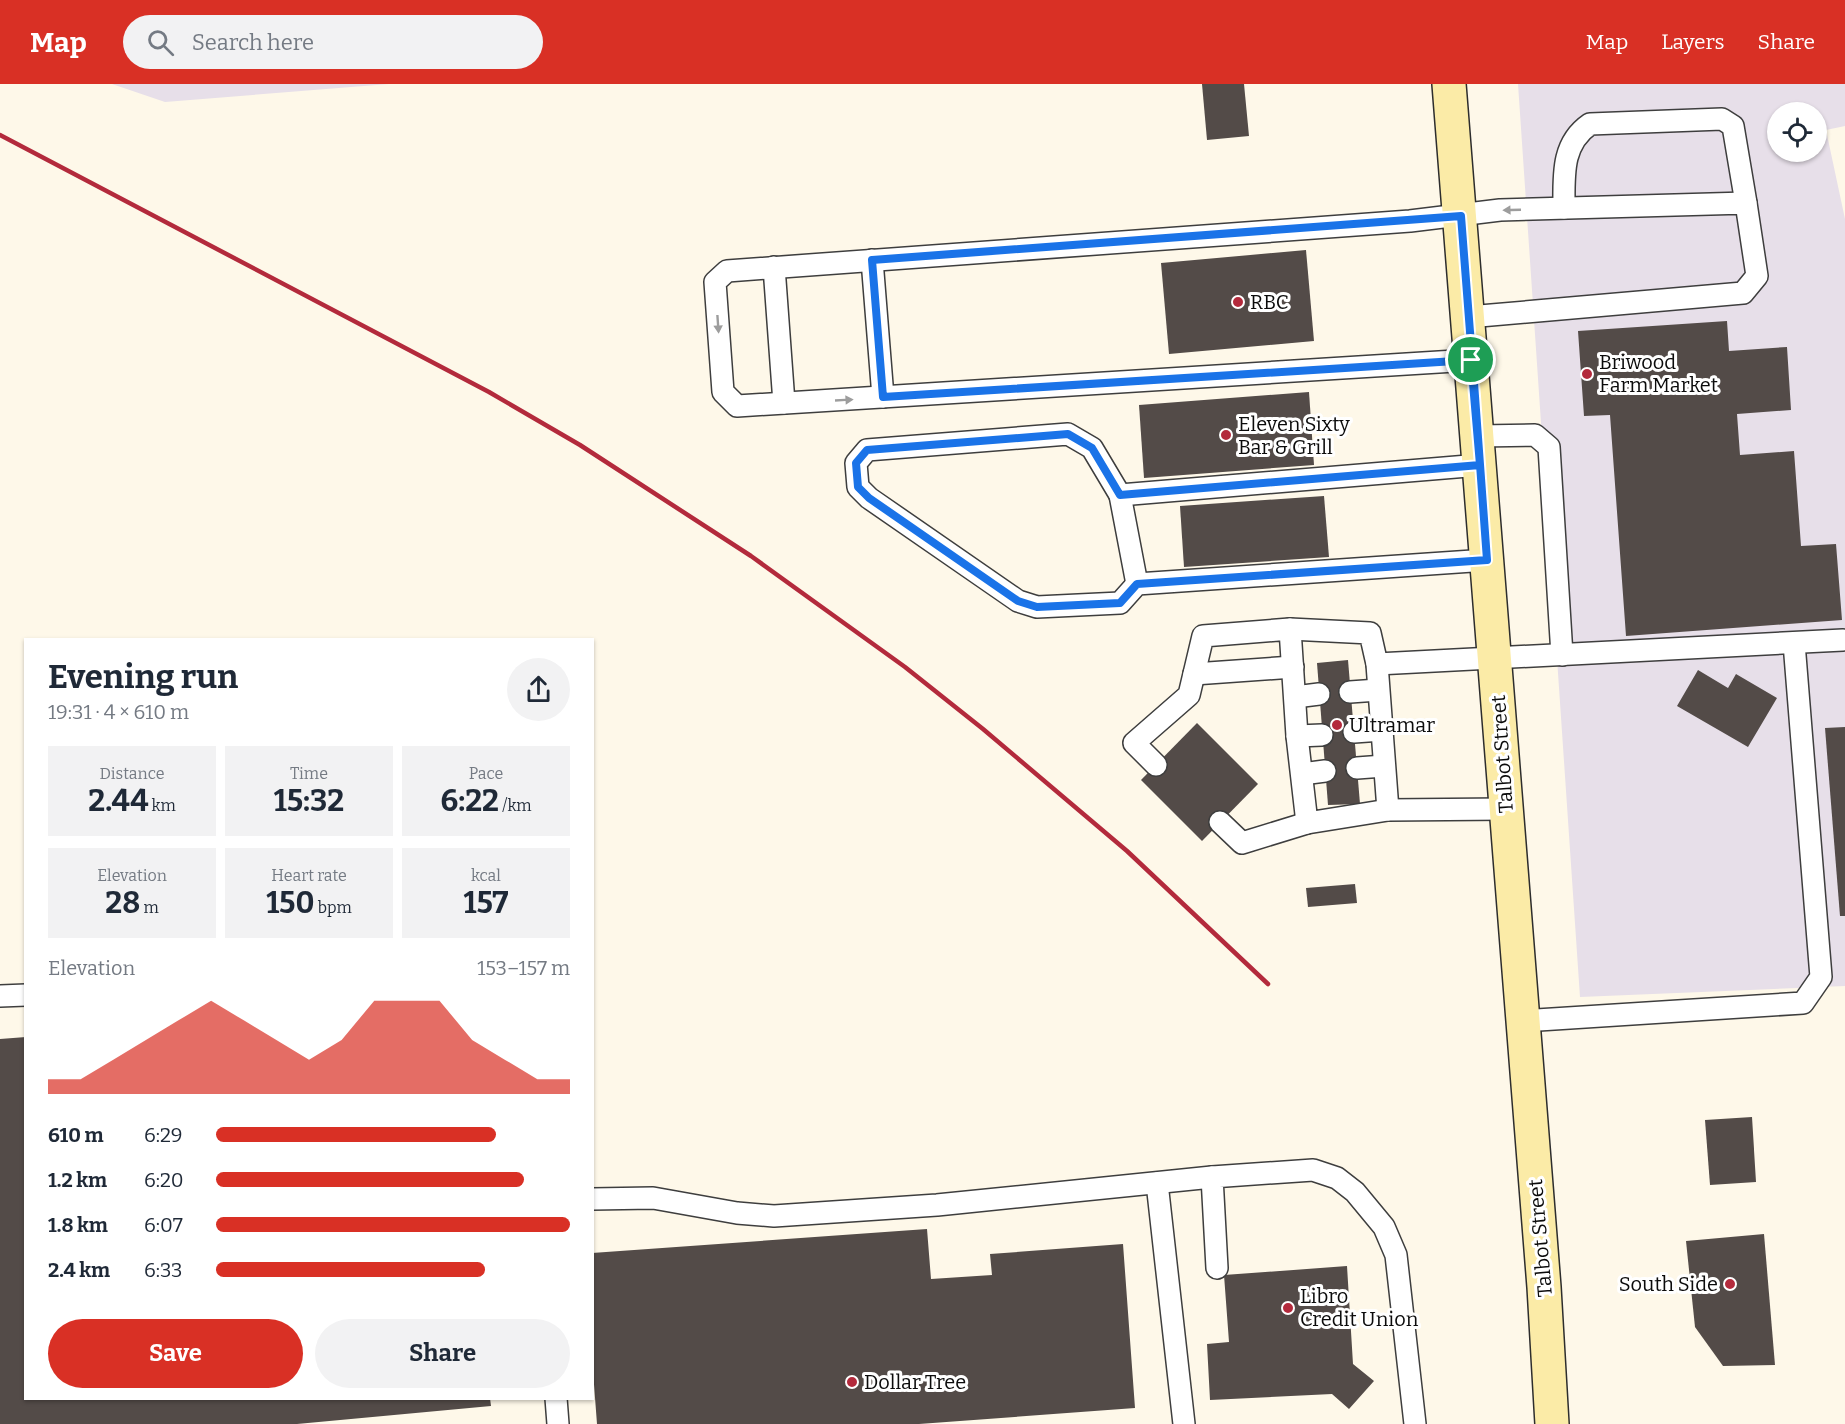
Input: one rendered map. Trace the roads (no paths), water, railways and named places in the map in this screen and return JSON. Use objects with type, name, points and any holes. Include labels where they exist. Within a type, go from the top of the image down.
[{"type":"main road","name":"Talbot Street","points":[[1449,84],[1544,1287],[1552,1424]]},
{"type":"lane","points":[[1468,317],[1743,293],[1757,276],[1733,126],[1722,119],[1590,124],[1576,134],[1563,169],[1564,208]]},
{"type":"lane","points":[[1471,360],[737,406],[723,392],[715,282],[727,271],[1461,216],[1500,210],[1746,203]]},
{"type":"lane","points":[[872,260],[883,397]]},
{"type":"lane","points":[[774,267],[784,403]]},
{"type":"lane","points":[[1137,584],[1120,495],[1092,448],[1068,434],[867,450],[856,463],[858,487],[869,498],[1018,601],[1037,607],[1120,603],[1137,584],[1487,560]]},
{"type":"lane","points":[[1120,495],[1479,450],[1535,435],[1549,447],[1562,655]]},
{"type":"lane","points":[[1290,630],[1306,823]]},
{"type":"lane","points":[[1156,765],[1134,743],[1189,695],[1203,636],[1290,630],[1371,633],[1377,664],[1388,810]]},
{"type":"lane","points":[[1377,664],[1843,640]]},
{"type":"lane","points":[[1522,1022],[1803,1003],[1821,977],[1794,644]]},
{"type":"lane","points":[[1194,674],[1293,667]]},
{"type":"lane","points":[[1350,692],[1378,690]]},
{"type":"lane","points":[[1295,697],[1319,694]]},
{"type":"lane","points":[[1354,732],[1382,730]]},
{"type":"lane","points":[[1297,736],[1322,735]]},
{"type":"lane","points":[[1357,768],[1384,766]]},
{"type":"lane","points":[[1302,774],[1325,771]]},
{"type":"lane","points":[[1220,822],[1242,843],[1306,823],[1388,810],[1506,809]]},
{"type":"lane","points":[[0,996],[24,995]]},
{"type":"lane","points":[[594,1199],[652,1198],[737,1214],[774,1216],[937,1205],[1313,1170],[1337,1178],[1355,1192],[1384,1227],[1396,1255],[1415,1424]]},
{"type":"lane","points":[[1212,1178],[1217,1268]]},
{"type":"lane","points":[[1157,1183],[1184,1424]]},
{"type":"lane","points":[[556,1400],[558,1424]]},
{"type":"railway","points":[[0,135],[489,392],[580,445],[751,556],[905,667],[983,729],[1127,851],[1268,984]]},
{"type":"place","name":"RBC","points":[[1238,302]]},
{"type":"place","name":"Briwood Farm Market","points":[[1587,374]]},
{"type":"place","name":"Eleven Sixty Bar & Grill","points":[[1226,435]]},
{"type":"place","name":"Ultramar","points":[[1337,725]]},
{"type":"place","name":"South Side","points":[[1730,1284]]},
{"type":"place","name":"Libro Credit Union","points":[[1288,1308]]},
{"type":"place","name":"Dollar Tree","points":[[852,1382]]}]
